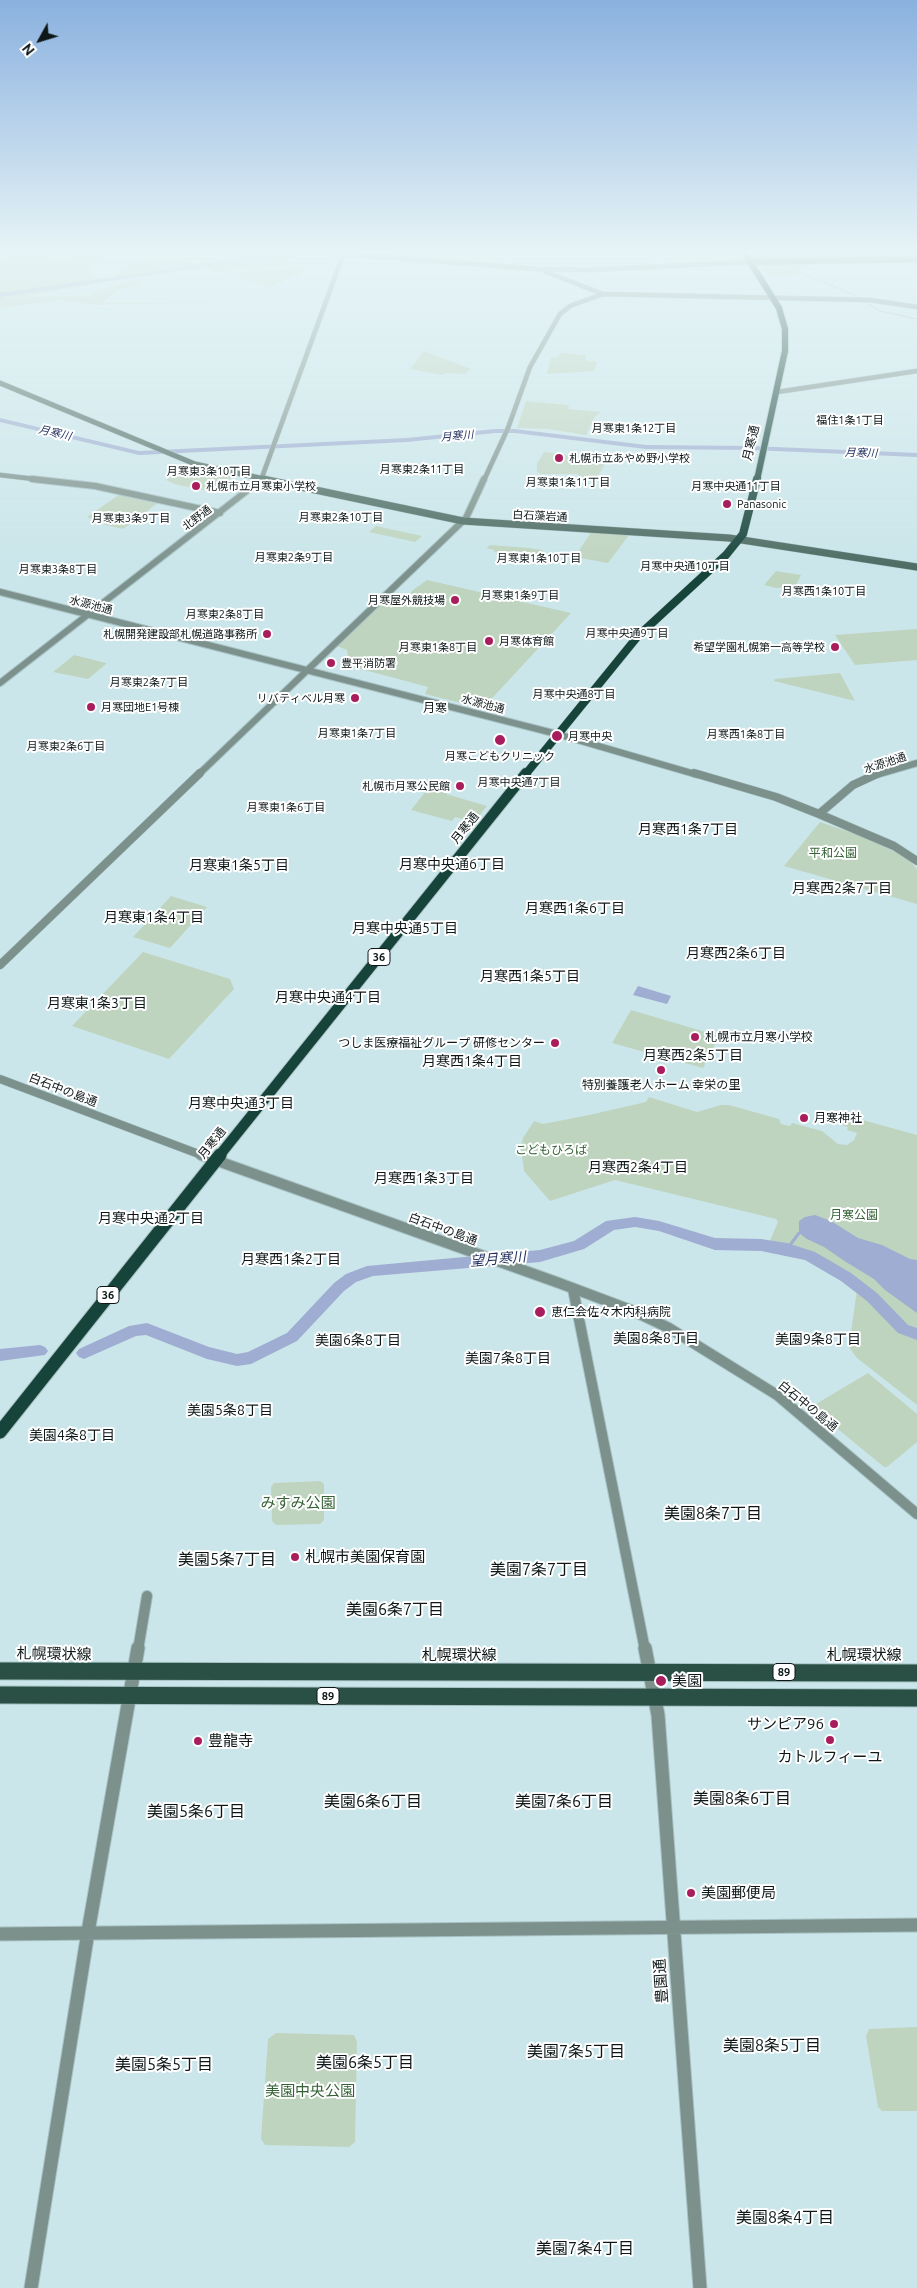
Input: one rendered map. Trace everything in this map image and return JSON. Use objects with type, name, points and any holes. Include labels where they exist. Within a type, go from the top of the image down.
[{"type":"highway","name":"月寒通","points":[[0,1432],[216,1159],[638,636],[726,555],[739,539],[747,523],[784,359]]},
{"type":"main road","name":"白石藻岩通","points":[[0,383],[154,449],[195,464],[463,521],[739,539],[917,567]]},
{"type":"main road","name":"札幌環状線","points":[[0,1671],[917,1673]]},
{"type":"main road","name":"89","points":[[0,1695],[129,1697],[655,1696],[917,1698]]},
{"type":"street","points":[[262,479],[306,359]]},
{"type":"street","points":[[0,965],[463,521],[507,430],[535,359]]},
{"type":"street","points":[[777,392],[917,370]]},
{"type":"street","points":[[0,475],[103,488],[220,513]]},
{"type":"street","name":"北野通","points":[[0,683],[262,479]]},
{"type":"street","name":"水源池通","points":[[0,592],[557,734],[776,797],[819,814],[853,785],[882,772],[917,763]]},
{"type":"street","points":[[819,814],[894,846],[917,861]]},
{"type":"street","name":"白石中の島通","points":[[0,1079],[126,1128],[631,1310],[669,1328],[777,1395],[917,1514]]},
{"type":"street","name":"豊園通","points":[[573,1289],[655,1696],[700,2288]]},
{"type":"street","points":[[31,2288],[88,1932],[147,1596]]},
{"type":"street","points":[[0,1934],[917,1926]]},
{"type":"green space","points":[[418,359],[444,359],[471,369],[465,374],[447,373],[442,375],[410,369]]},
{"type":"green space","points":[[551,359],[585,359],[597,362],[594,371],[547,374]]},
{"type":"green space","points":[[526,401],[569,405],[568,409],[601,412],[594,418],[586,435],[548,429],[517,428]]},
{"type":"green space","points":[[544,452],[598,459],[597,463],[605,464],[596,480],[592,482],[576,474],[542,474],[537,472],[537,464]]},
{"type":"green space","points":[[185,467],[233,477],[212,492],[174,484],[166,480]]},
{"type":"green space","points":[[120,494],[158,503],[123,529],[106,525],[87,517]]},
{"type":"green space","points":[[376,526],[422,536],[415,542],[369,532]]},
{"type":"green space","points":[[591,532],[629,535],[608,563],[575,557]]},
{"type":"green space","points":[[490,545],[529,548],[542,550],[543,552],[533,561],[494,552],[495,550],[486,548]]},
{"type":"green space","points":[[776,571],[801,575],[795,587],[776,588],[764,585]]},
{"type":"green space","points":[[427,580],[571,613],[481,708],[425,694],[428,687],[357,668],[349,661],[347,650],[337,646],[387,597],[396,600],[408,597],[413,590]]},
{"type":"green space","points":[[917,629],[917,660],[855,665],[835,635]]},
{"type":"green space","points":[[74,655],[106,664],[88,679],[53,672]]},
{"type":"green space","points":[[840,673],[855,701],[774,681],[775,679]]},
{"type":"green space","points":[[430,786],[447,791],[446,794],[487,806],[474,822],[455,817],[452,821],[411,810]]},
{"type":"green space","name":"平和公園","points":[[820,822],[861,836],[906,857],[917,869],[917,904],[784,866]]},
{"type":"green space","points":[[171,896],[207,907],[170,948],[133,937]]},
{"type":"green space","points":[[143,952],[230,979],[234,989],[169,1059],[72,1026]]},
{"type":"green space","points":[[631,1010],[719,1036],[703,1068],[612,1043]]},
{"type":"green space","name":"月寒公園","points":[[649,1097],[697,1112],[721,1105],[729,1105],[779,1119],[781,1124],[790,1126],[792,1123],[822,1131],[838,1144],[847,1145],[854,1140],[857,1133],[847,1130],[848,1127],[839,1124],[842,1117],[848,1116],[917,1135],[917,1405],[857,1358],[849,1347],[857,1290],[799,1256],[775,1250],[766,1250],[778,1222],[776,1219],[615,1180],[550,1201],[524,1171],[521,1148],[523,1138],[534,1121],[543,1124],[589,1115],[646,1102]]},
{"type":"green space","points":[[868,1373],[917,1414],[917,1442],[887,1467],[884,1467],[811,1407]]},
{"type":"green space","name":"みすみ公園","points":[[320,1481],[324,1484],[324,1520],[320,1524],[276,1525],[272,1521],[271,1487],[274,1483]]},
{"type":"green space","points":[[917,2027],[917,2111],[882,2111],[878,2107],[866,2036],[869,2029]]},
{"type":"green space","name":"美園中央公園","points":[[276,2033],[354,2035],[357,2042],[355,2142],[349,2147],[265,2145],[261,2139],[268,2039]]},
{"type":"water","points":[[638,986],[671,996],[667,1004],[633,995]]},
{"type":"water","points":[[815,1215],[831,1221],[858,1238],[882,1245],[910,1259],[917,1260],[917,1313],[885,1290],[874,1279],[799,1233],[799,1221],[805,1217]]},
{"type":"waterway","name":"月寒川","points":[[0,420],[139,453],[251,446],[407,440],[495,431],[515,431],[646,447],[752,448],[917,455]]},
{"type":"waterway","name":"望月寒川","points":[[84,1353],[134,1330],[147,1329],[207,1353],[237,1360],[251,1358],[292,1337],[339,1287],[351,1278],[372,1270],[540,1256],[579,1245],[611,1225],[635,1222],[659,1226],[715,1244],[761,1245],[787,1249],[810,1256],[846,1277],[872,1297],[903,1329],[917,1334]]},
{"type":"waterway","points":[[787,1249],[799,1233]]},
{"type":"waterway","name":"望月寒川","points":[[0,1355],[40,1351]]},
{"type":"place","name":"札幌市立あやめ野小学校","points":[[559,458]]},
{"type":"place","name":"札幌市立月寒東小学校","points":[[196,486]]},
{"type":"place","name":"Panasonic","points":[[727,504]]},
{"type":"place","name":"月寒屋外競技場","points":[[455,600]]},
{"type":"place","name":"札幌開発建設部札幌道路事務所","points":[[267,634]]},
{"type":"place","name":"月寒体育館","points":[[489,641]]},
{"type":"place","name":"希望学園札幌第一高等学校","points":[[835,647]]},
{"type":"place","name":"豊平消防署","points":[[331,663]]},
{"type":"place","name":"リバティベル月寒","points":[[355,698]]},
{"type":"place","name":"月寒団地E1号棟","points":[[91,707]]},
{"type":"place","name":"月寒中央","points":[[557,736]]},
{"type":"place","name":"月寒こどもクリニック","points":[[500,740]]},
{"type":"place","name":"札幌市月寒公民館","points":[[460,786]]},
{"type":"place","name":"札幌市立月寒小学校","points":[[695,1037]]},
{"type":"place","name":"つしま医療福祉グループ 研修センター","points":[[555,1043]]},
{"type":"place","name":"特別養護老人ホーム 幸栄の里","points":[[661,1070]]},
{"type":"place","name":"月寒神社","points":[[804,1118]]},
{"type":"place","name":"恵仁会佐々木内科病院","points":[[540,1312]]},
{"type":"place","name":"札幌市美園保育園","points":[[295,1557]]},
{"type":"place","name":"美園","points":[[661,1681]]},
{"type":"place","name":"サンピア96","points":[[834,1724]]},
{"type":"place","name":"カトルフィーユ","points":[[830,1740]]},
{"type":"place","name":"豊龍寺","points":[[198,1741]]},
{"type":"place","name":"美園郵便局","points":[[691,1893]]},
{"type":"district","name":"福住1条1丁目","points":[[850,420]]},
{"type":"district","name":"月寒東1条12丁目","points":[[634,428]]},
{"type":"district","name":"月寒東2条11丁目","points":[[422,469]]},
{"type":"district","name":"月寒東3条10丁目","points":[[209,471]]},
{"type":"district","name":"月寒東1条11丁目","points":[[568,482]]},
{"type":"district","name":"月寒中央通11丁目","points":[[736,486]]},
{"type":"district","name":"月寒東2条10丁目","points":[[341,517]]},
{"type":"district","name":"月寒東3条9丁目","points":[[131,518]]},
{"type":"district","name":"月寒東2条9丁目","points":[[294,557]]},
{"type":"district","name":"月寒東1条10丁目","points":[[539,558]]},
{"type":"district","name":"月寒中央通10丁目","points":[[685,566]]},
{"type":"district","name":"月寒東3条8丁目","points":[[58,569]]},
{"type":"district","name":"月寒西1条10丁目","points":[[824,591]]},
{"type":"district","name":"月寒東1条9丁目","points":[[520,595]]},
{"type":"district","name":"月寒東2条8丁目","points":[[225,614]]},
{"type":"district","name":"月寒中央通9丁目","points":[[627,633]]},
{"type":"district","name":"月寒東1条8丁目","points":[[438,647]]},
{"type":"district","name":"月寒東2条7丁目","points":[[149,682]]},
{"type":"district","name":"月寒中央通8丁目","points":[[574,694]]},
{"type":"district","name":"月寒","points":[[435,708]]},
{"type":"district","name":"月寒東1条7丁目","points":[[357,733]]},
{"type":"district","name":"月寒西1条8丁目","points":[[746,734]]},
{"type":"district","name":"月寒東2条6丁目","points":[[66,746]]},
{"type":"district","name":"月寒中央通7丁目","points":[[519,782]]},
{"type":"district","name":"月寒東1条6丁目","points":[[286,807]]},
{"type":"district","name":"月寒西1条7丁目","points":[[688,829]]},
{"type":"district","name":"月寒中央通6丁目","points":[[452,864]]},
{"type":"district","name":"月寒東1条5丁目","points":[[239,865]]},
{"type":"district","name":"月寒西2条7丁目","points":[[842,888]]},
{"type":"district","name":"月寒西1条6丁目","points":[[575,908]]},
{"type":"district","name":"月寒東1条4丁目","points":[[154,917]]},
{"type":"district","name":"月寒中央通5丁目","points":[[405,928]]},
{"type":"district","name":"月寒西2条6丁目","points":[[736,953]]},
{"type":"district","name":"月寒西1条5丁目","points":[[530,976]]},
{"type":"district","name":"月寒中央通4丁目","points":[[328,997]]},
{"type":"district","name":"月寒東1条3丁目","points":[[97,1003]]},
{"type":"district","name":"月寒西2条5丁目","points":[[693,1055]]},
{"type":"district","name":"月寒西1条4丁目","points":[[472,1061]]},
{"type":"district","name":"月寒中央通3丁目","points":[[241,1103]]},
{"type":"district","name":"月寒西2条4丁目","points":[[638,1167]]},
{"type":"district","name":"月寒西1条3丁目","points":[[424,1178]]},
{"type":"district","name":"月寒中央通2丁目","points":[[151,1218]]},
{"type":"district","name":"月寒西1条2丁目","points":[[291,1259]]},
{"type":"district","name":"美園8条8丁目","points":[[656,1338]]},
{"type":"district","name":"美園9条8丁目","points":[[818,1339]]},
{"type":"district","name":"美園6条8丁目","points":[[358,1340]]},
{"type":"district","name":"美園7条8丁目","points":[[508,1358]]},
{"type":"district","name":"美園5条8丁目","points":[[230,1410]]},
{"type":"district","name":"美園4条8丁目","points":[[72,1435]]},
{"type":"district","name":"美園8条7丁目","points":[[713,1514]]},
{"type":"district","name":"美園5条7丁目","points":[[227,1560]]},
{"type":"district","name":"美園7条7丁目","points":[[539,1570]]},
{"type":"district","name":"美園6条7丁目","points":[[395,1610]]},
{"type":"district","name":"美園8条6丁目","points":[[742,1799]]},
{"type":"district","name":"美園6条6丁目","points":[[373,1802]]},
{"type":"district","name":"美園7条6丁目","points":[[564,1802]]},
{"type":"district","name":"美園5条6丁目","points":[[196,1812]]},
{"type":"district","name":"美園8条5丁目","points":[[772,2046]]},
{"type":"district","name":"美園7条5丁目","points":[[576,2052]]},
{"type":"district","name":"美園6条5丁目","points":[[365,2063]]},
{"type":"district","name":"美園5条5丁目","points":[[164,2065]]},
{"type":"district","name":"美園8条4丁目","points":[[785,2218]]},
{"type":"district","name":"美園7条4丁目","points":[[585,2249]]},
{"type":"park label","name":"こどもひろば","points":[[551,1150]]}]
